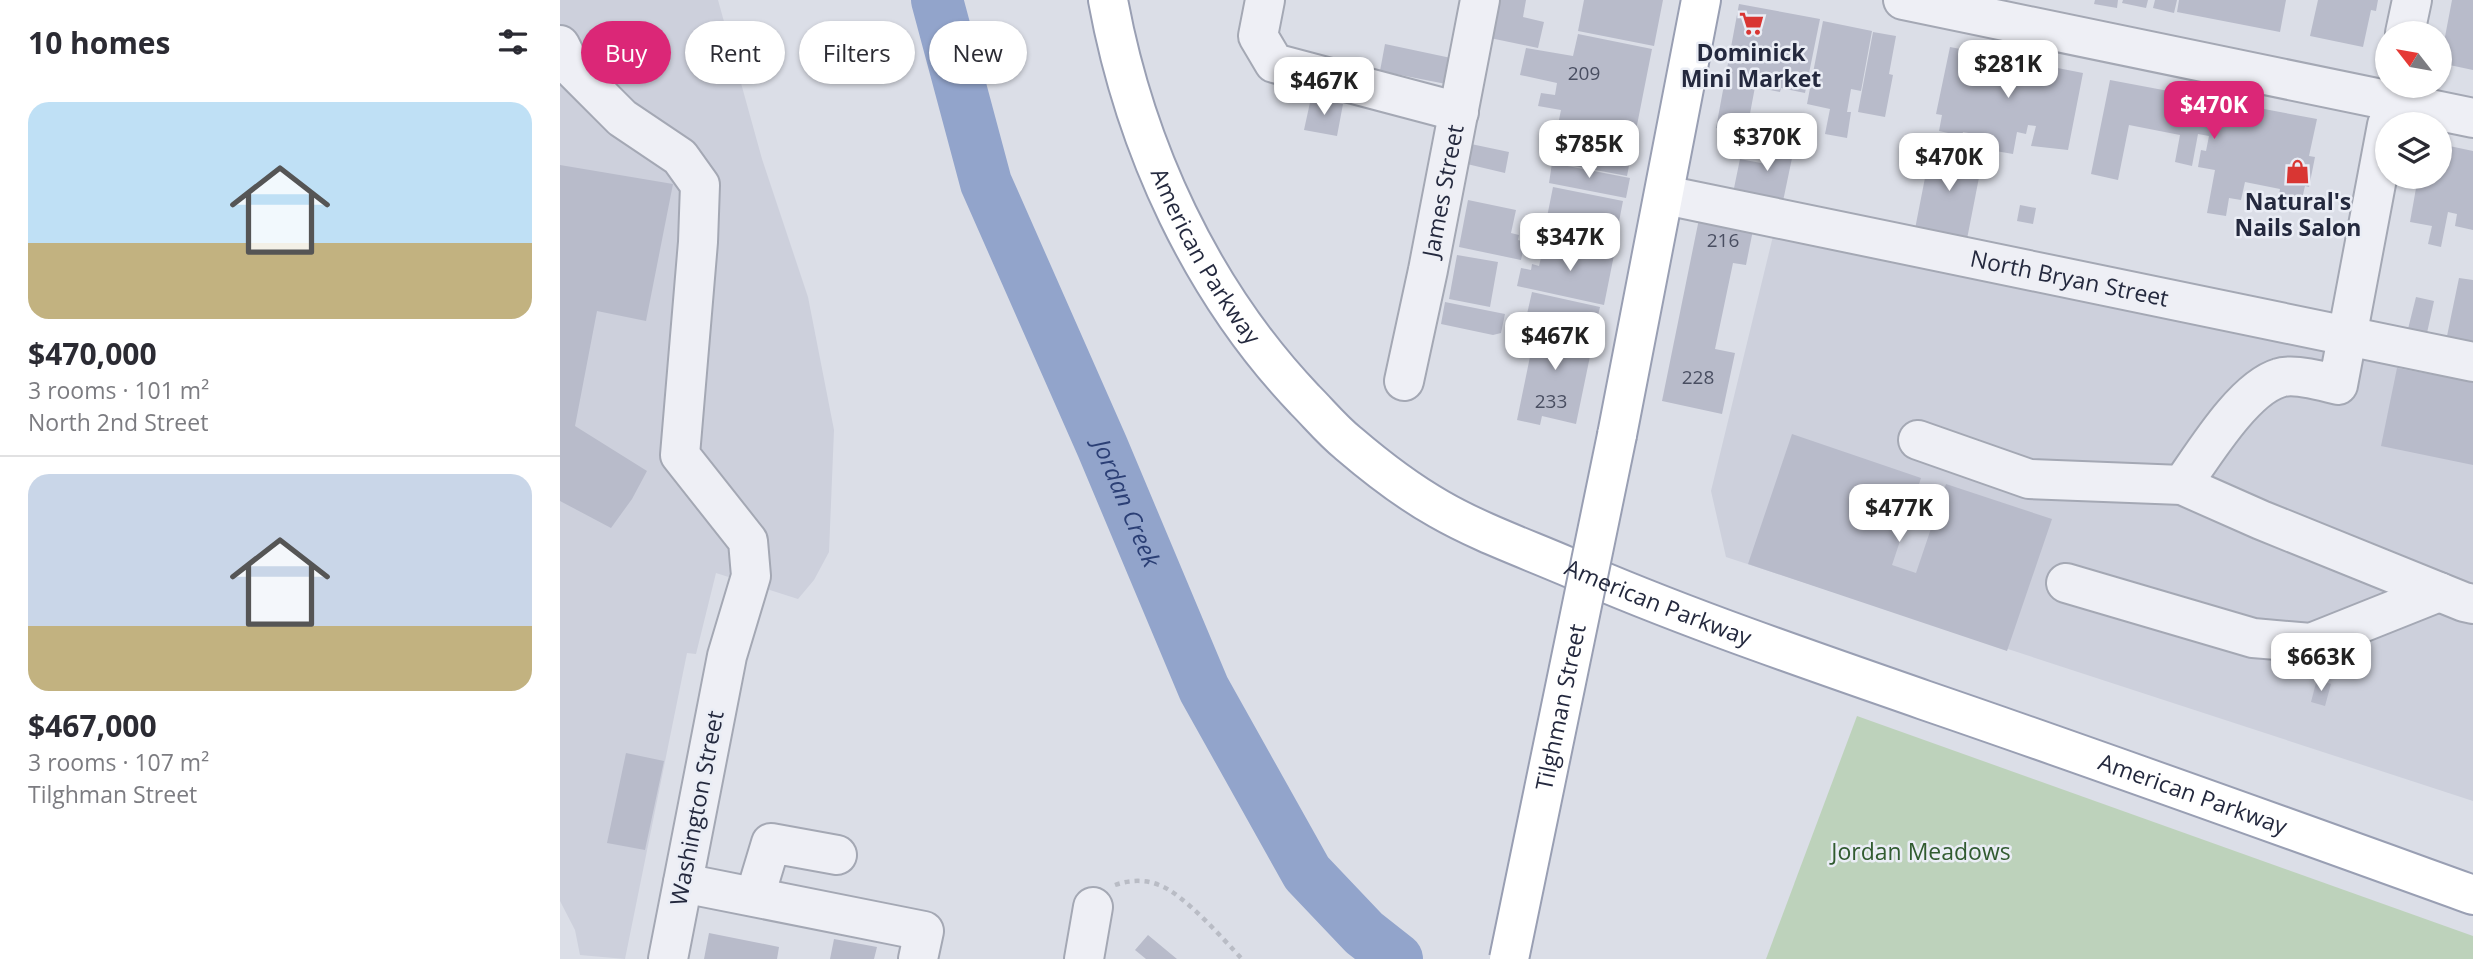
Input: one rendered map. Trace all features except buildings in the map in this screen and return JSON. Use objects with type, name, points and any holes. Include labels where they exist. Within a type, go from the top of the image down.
[{"type":"main road","name":"American Parkway","points":[[1108,0],[1129,92],[1157,170],[1193,245],[1236,315],[1287,381],[1344,440],[1438,509],[1632,594],[1770,647],[2069,749],[2473,895]]},
{"type":"main road","name":"Tilghman Street","points":[[1509,959],[1617,435],[1701,0]]},
{"type":"street","name":"James Street","points":[[1404,381],[1480,0]]},
{"type":"street","points":[[1903,0],[2390,109],[2473,118]]},
{"type":"street","points":[[2408,21],[2412,0]]},
{"type":"street","points":[[1261,18],[1274,63],[1459,112]]},
{"type":"street","name":"Washington Street","points":[[560,45],[571,67],[622,118],[680,157],[700,185],[698,242],[680,455],[748,541],[751,576],[727,656],[668,959]]},
{"type":"street","points":[[2182,485],[2223,427],[2252,394],[2280,377],[2314,379],[2338,385],[2390,109]]},
{"type":"street","name":"North Bryan Street","points":[[1665,195],[2473,362]]},
{"type":"street","points":[[1918,440],[2029,479],[2182,485],[2261,520],[2456,598]]},
{"type":"street","points":[[2066,583],[2253,638],[2311,643],[2456,598]]},
{"type":"street","points":[[755,896],[771,843],[837,855]]},
{"type":"street","points":[[683,883],[924,931],[918,959]]},
{"type":"street","points":[[1084,959],[1093,907]]},
{"type":"path","points":[[1093,907],[1102,891],[1124,882],[1149,882],[1162,886],[1200,916],[1242,959]]},
{"type":"shaded area","points":[[560,0],[718,0],[724,21],[685,21],[685,84],[741,84],[762,159],[808,297],[834,430],[829,552],[814,580],[798,599],[716,573],[696,654],[687,653],[625,959],[580,955],[575,930],[560,901]]},
{"type":"shaded area","points":[[1774,232],[2473,370],[2473,801],[1726,557],[1711,491]]},
{"type":"green space","name":"Jordan Meadows","points":[[1857,716],[2473,936],[2473,959],[1766,959]]},
{"type":"waterway","name":"Jordan Creek","points":[[937,0],[986,183],[1102,446],[1204,689],[1307,873],[1364,933],[1397,959]]},
{"type":"place","name":"Dominick Mini Market","points":[[1751,23]]},
{"type":"place","name":"Natural's Nails Salon","points":[[2298,172]]}]
